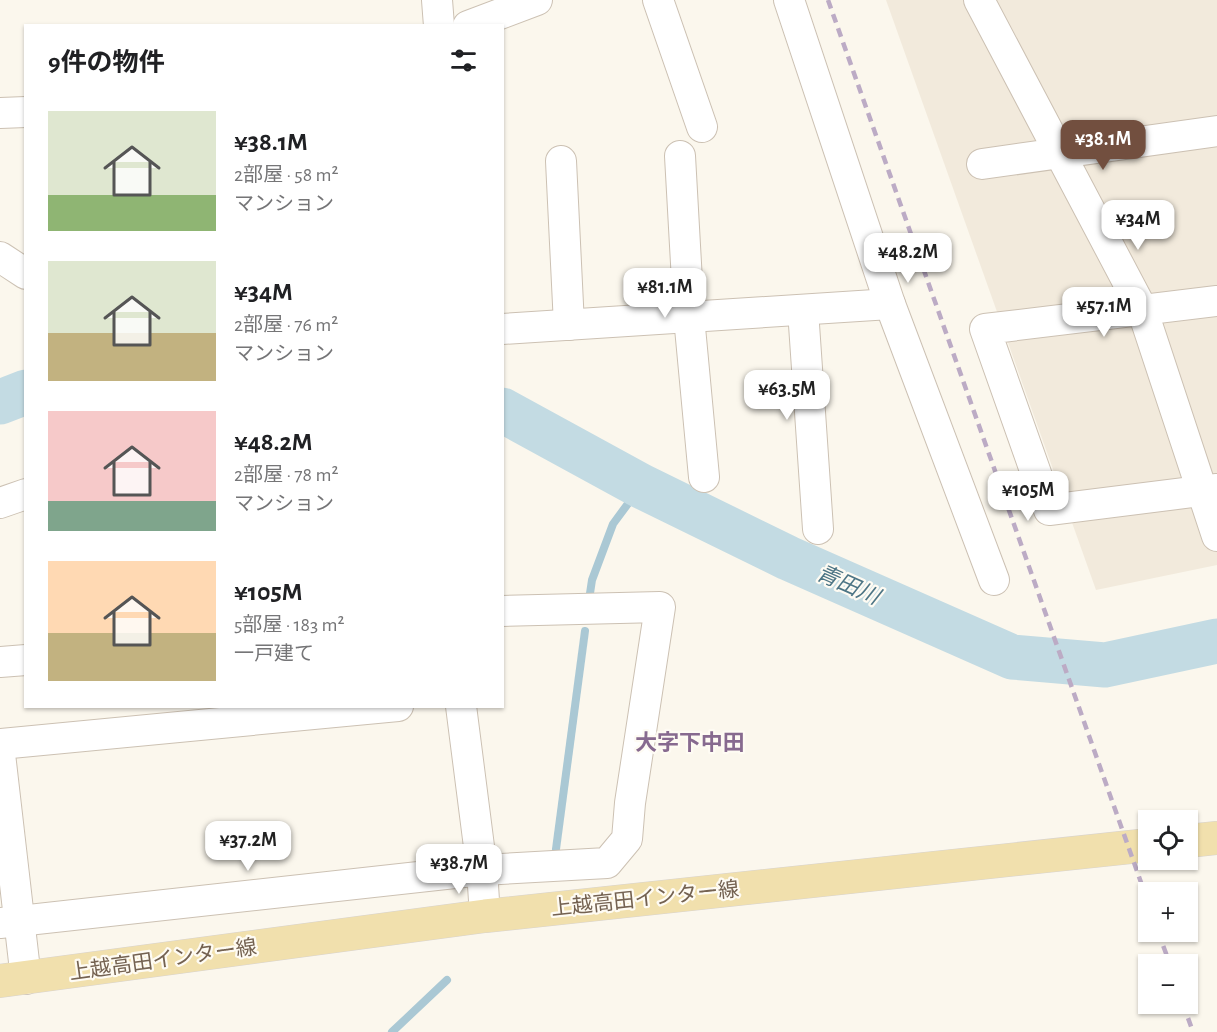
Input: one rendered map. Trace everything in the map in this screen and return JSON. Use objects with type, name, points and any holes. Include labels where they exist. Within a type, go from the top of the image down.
[{"type":"main road","points":[[1198,840],[1217,838]]},
{"type":"main road","name":"上越高田インター線","points":[[13,980],[485,916],[1138,846]]},
{"type":"street","points":[[437,0],[439,24]]},
{"type":"street","points":[[473,24],[537,0]]},
{"type":"street","points":[[658,0],[702,127]]},
{"type":"street","points":[[789,0],[890,304],[994,580]]},
{"type":"street","points":[[979,0],[1142,309],[1209,490],[1217,536]]},
{"type":"street","points":[[0,113],[24,112]]},
{"type":"street","points":[[982,164],[1217,131]]},
{"type":"street","points":[[680,156],[689,317],[704,477]]},
{"type":"street","points":[[561,161],[569,325]]},
{"type":"street","points":[[0,256],[24,273]]},
{"type":"street","points":[[1209,490],[1049,510],[985,329],[1217,301]]},
{"type":"street","points":[[504,329],[890,304]]},
{"type":"street","points":[[803,310],[818,529]]},
{"type":"street","points":[[0,503],[24,495]]},
{"type":"street","points":[[10,922],[482,870],[607,863],[627,839],[630,803],[660,607],[504,611]]},
{"type":"street","points":[[0,662],[24,660]]},
{"type":"street","points":[[0,744],[377,708]]},
{"type":"street","points":[[461,708],[482,870],[485,916]]},
{"type":"street","points":[[0,754],[13,980]]},
{"type":"shaded area","points":[[886,0],[1217,0],[1217,565],[1096,590]]},
{"type":"waterway","name":"青田川","points":[[0,402],[24,393]]},
{"type":"waterway","name":"青田川","points":[[504,411],[641,486],[788,558],[1012,657],[1105,665],[1217,641]]},
{"type":"waterway","points":[[589,600],[592,580],[613,524],[641,486]]},
{"type":"waterway","points":[[556,849],[585,631]]},
{"type":"waterway","points":[[392,1032],[447,980]]},
{"type":"railway","points":[[828,0],[1141,882]]},
{"type":"railway","points":[[1162,942],[1166,954]]},
{"type":"railway","points":[[1187,1014],[1193,1032]]},
{"type":"district","name":"大字下中田","points":[[690,743]]}]
